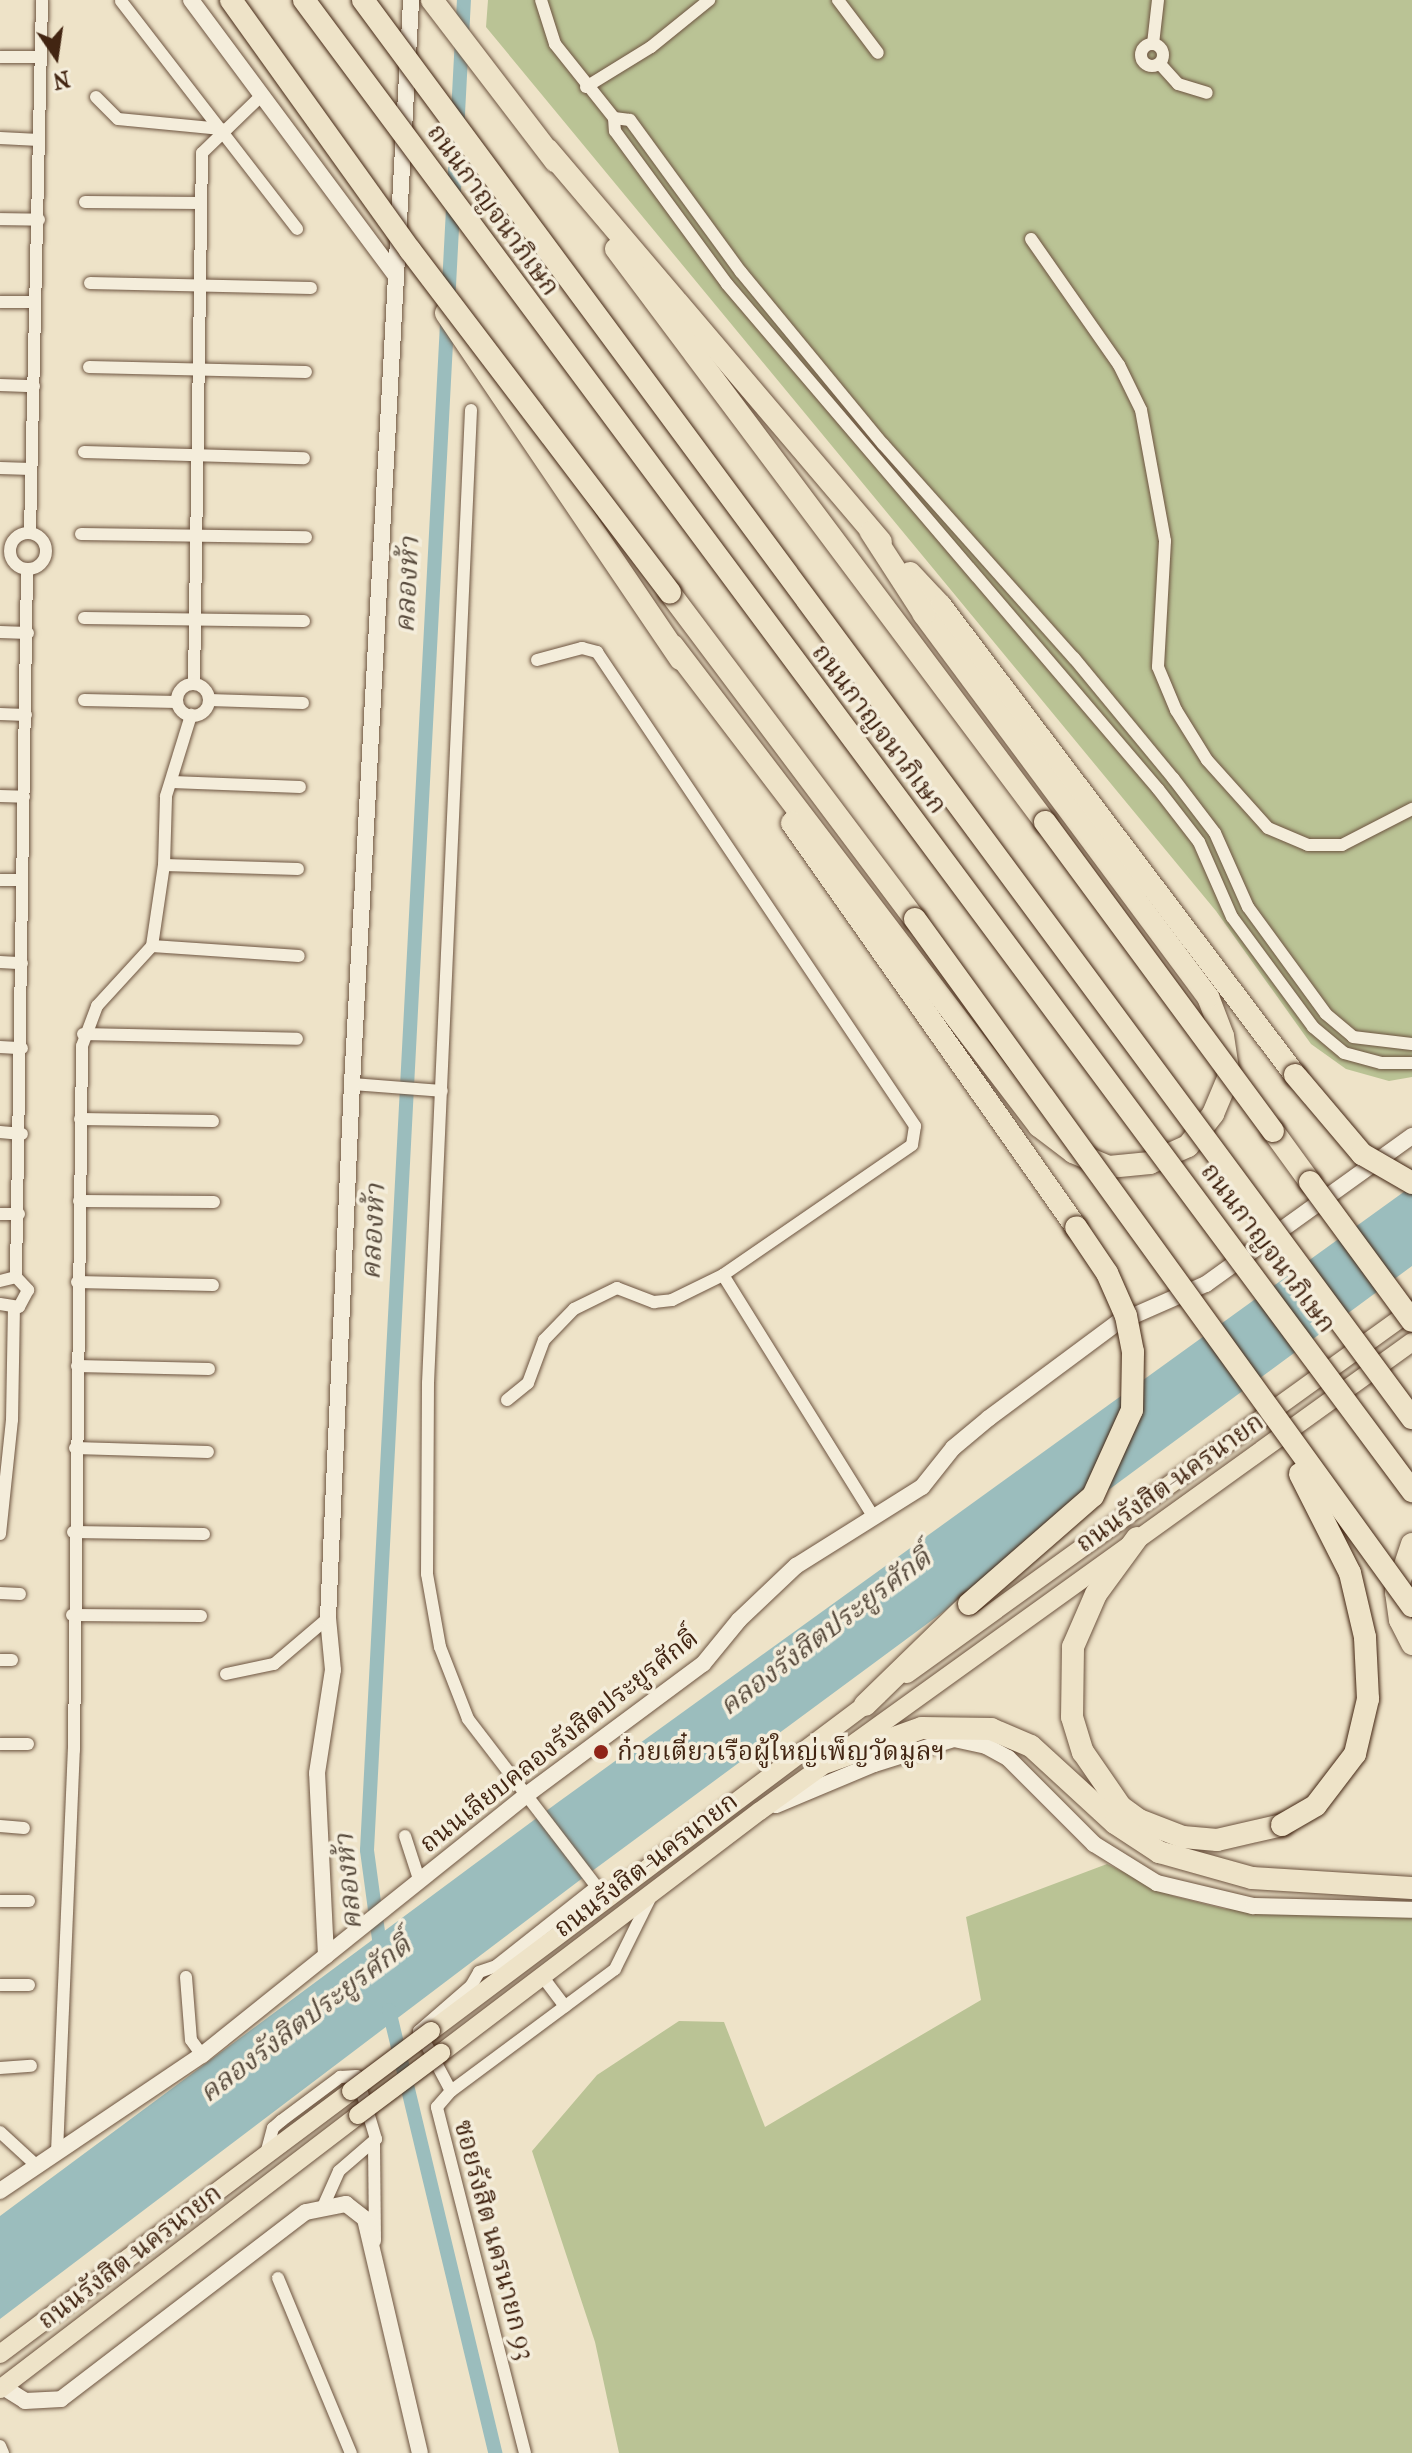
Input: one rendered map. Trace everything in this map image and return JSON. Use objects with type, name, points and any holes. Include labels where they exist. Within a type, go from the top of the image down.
[{"type":"highway","points":[[231,0],[410,250],[915,919],[1254,1393],[1412,1606]]},
{"type":"highway","name":"ถนนกาญจนาภิเษก","points":[[304,0],[1412,1491]]},
{"type":"highway","name":"ถนนกาญจนาภิเษก","points":[[363,0],[1412,1418]]},
{"type":"highway","points":[[432,0],[690,333],[1045,822],[1410,1316]]},
{"type":"highway","points":[[410,250],[420,274],[562,488],[673,646],[1039,1126],[1073,1152],[1109,1167],[1150,1163],[1188,1146],[1213,1114],[1229,1076],[1223,1036],[1208,997],[924,614],[871,532]]},
{"type":"highway","points":[[690,333],[941,606],[1295,1075],[1362,1154],[1412,1183]]},
{"type":"highway","points":[[673,646],[715,715],[1107,1273],[1126,1316],[1133,1352],[1132,1410],[1093,1496],[969,1604],[865,1705]]},
{"type":"highway","points":[[1137,1538],[1096,1594],[1073,1647],[1072,1717],[1083,1752],[1121,1807],[1139,1820],[1183,1837],[1217,1840],[1282,1825],[1316,1805],[1355,1754],[1368,1699],[1365,1637],[1350,1573],[1328,1524],[1254,1393]]},
{"type":"highway","points":[[1412,1544],[1396,1592],[1400,1620],[1412,1644]]},
{"type":"highway","points":[[827,1762],[922,1728],[991,1729],[1031,1746],[1115,1823],[1159,1852],[1252,1878],[1412,1888]]},
{"type":"main road","name":"ถนนรังสิต-นครนายก","points":[[0,2354],[431,2031],[598,1889],[865,1705],[1410,1316]]},
{"type":"main road","name":"ถนนรังสิต-นครนายก","points":[[1,2388],[760,1811],[1412,1342]]},
{"type":"street","points":[[30,533],[42,0]]},
{"type":"street","points":[[191,0],[395,275]]},
{"type":"street","points":[[326,1956],[317,1773],[333,1670],[328,1618],[411,0]]},
{"type":"street","points":[[541,0],[555,44],[586,87],[614,118],[615,131],[727,284],[1158,789],[1199,842],[1232,917],[1313,1027],[1344,1053],[1381,1063],[1412,1063]]},
{"type":"street","points":[[586,87],[651,47],[709,0]]},
{"type":"street","points":[[838,0],[878,53]]},
{"type":"street","points":[[1158,0],[1153,44],[1141,54],[1151,67],[1160,64],[1178,84],[1207,93]]},
{"type":"street","points":[[121,1],[297,229]]},
{"type":"street","points":[[0,57],[39,57]]},
{"type":"street","points":[[194,684],[202,153],[222,129],[261,96]]},
{"type":"street","points":[[96,97],[118,119],[222,129]]},
{"type":"street","points":[[614,118],[630,120],[741,272],[1173,778],[1215,833],[1248,907],[1326,1014],[1353,1037],[1412,1044]]},
{"type":"street","points":[[0,138],[39,140]]},
{"type":"street","points":[[85,202],[200,203]]},
{"type":"street","points":[[0,219],[39,220]]},
{"type":"street","points":[[1031,239],[1119,365],[1141,410],[1165,541],[1158,667],[1176,710],[1207,760],[1268,828],[1308,845],[1342,845],[1412,809]]},
{"type":"street","points":[[90,283],[311,288]]},
{"type":"street","points":[[0,302],[35,302]]},
{"type":"street","points":[[89,367],[306,372]]},
{"type":"street","points":[[0,385],[34,386]]},
{"type":"street","points":[[451,2091],[419,2031],[471,1986],[479,1972],[496,1966],[598,1889],[468,1719],[431,1613],[427,1444],[437,1090],[471,410]]},
{"type":"street","points":[[84,452],[304,458]]},
{"type":"street","points":[[0,468],[31,469]]},
{"type":"street","points":[[30,533],[44,542],[46,553],[41,563],[27,569],[16,564],[5,551],[15,539],[30,533]]},
{"type":"street","points":[[81,534],[306,537]]},
{"type":"street","points":[[956,553],[970,540]]},
{"type":"street","points":[[16,1277],[22,1134],[27,569]]},
{"type":"street","points":[[84,618],[304,621]]},
{"type":"street","points":[[0,632],[28,633]]},
{"type":"street","points":[[507,1400],[528,1383],[544,1340],[574,1309],[617,1288],[654,1302],[672,1300],[723,1275],[912,1145],[915,1126],[605,661],[588,648],[537,660]]},
{"type":"street","points":[[177,702],[181,689],[194,684],[205,689],[209,700],[203,711],[191,715]]},
{"type":"street","points":[[84,700],[177,702],[191,715]]},
{"type":"street","points":[[209,700],[303,703]]},
{"type":"street","points":[[0,714],[26,715]]},
{"type":"street","points":[[57,2152],[74,1750],[73,1532],[83,1034],[97,1006],[152,946],[164,865],[164,808],[191,715]]},
{"type":"street","points":[[1158,789],[1173,778]]},
{"type":"street","points":[[172,782],[300,787]]},
{"type":"street","points":[[0,796],[24,797]]},
{"type":"street","points":[[164,865],[298,869]]},
{"type":"street","points":[[0,880],[22,880]]},
{"type":"street","points":[[152,946],[299,956]]},
{"type":"street","points":[[0,962],[22,963]]},
{"type":"street","points":[[83,1034],[297,1039]]},
{"type":"street","points":[[0,1047],[22,1048]]},
{"type":"street","points":[[356,1084],[437,1090]]},
{"type":"street","points":[[80,1119],[213,1121]]},
{"type":"street","points":[[0,1132],[22,1134]]},
{"type":"street","name":"ถนนเลียบคลองรังสิตประยูรศักดิ์","points":[[0,2191],[202,2055],[384,1906],[532,1799],[703,1664],[739,1620],[796,1566],[922,1487],[953,1448],[989,1418],[1117,1323],[1206,1284],[1412,1136]]},
{"type":"street","points":[[79,1201],[214,1202]]},
{"type":"street","points":[[0,1214],[19,1214]]},
{"type":"street","points":[[723,1275],[873,1516]]},
{"type":"street","points":[[0,1281],[16,1277]]},
{"type":"street","points":[[0,1534],[6,1381],[14,1309],[28,1295],[26,1285],[16,1277]]},
{"type":"street","points":[[77,1282],[213,1285]]},
{"type":"street","points":[[0,1304],[14,1309]]},
{"type":"street","points":[[77,1366],[209,1369]]},
{"type":"street","points":[[75,1448],[208,1452]]},
{"type":"street","points":[[73,1532],[204,1534]]},
{"type":"street","points":[[0,1593],[20,1594]]},
{"type":"street","points":[[72,1615],[201,1616]]},
{"type":"street","points":[[226,1674],[274,1664],[328,1618]]},
{"type":"street","points":[[760,1811],[874,1764],[954,1739],[986,1746],[1008,1758],[1094,1844],[1122,1866],[1157,1883],[1253,1906],[1412,1910]]},
{"type":"street","points":[[0,1744],[28,1744]]},
{"type":"street","points":[[0,1826],[24,1828]]},
{"type":"street","points":[[405,1836],[419,1879]]},
{"type":"street","name":"ซอยรังสิต นครนายก 93","points":[[525,2453],[474,2240],[437,2107],[451,2091],[615,1969],[653,1893]]},
{"type":"street","points":[[0,1901],[29,1901]]},
{"type":"street","points":[[542,1976],[565,2006]]},
{"type":"street","points":[[186,1977],[191,2040],[202,2055]]},
{"type":"street","points":[[0,1985],[29,1985]]},
{"type":"street","points":[[0,2068],[31,2066]]},
{"type":"street","points":[[266,2157],[273,2128],[351,2073],[357,2076],[376,2128],[373,2253]]},
{"type":"street","points":[[0,2132],[37,2166]]},
{"type":"street","points":[[324,2205],[339,2171],[374,2144]]},
{"type":"street","points":[[1,2388],[25,2401],[61,2399],[306,2212],[324,2205],[346,2204],[365,2219],[420,2453]]},
{"type":"street","points":[[278,2278],[351,2453]]},
{"type":"street","points":[[0,2446],[3,2453]]},
{"type":"green space","points":[[488,0],[1412,0],[1412,1077],[1389,1081],[1346,1069],[1311,1044],[1216,911],[486,27]]},
{"type":"green space","points":[[1107,1864],[1173,1896],[1225,1909],[1412,1916],[1412,2453],[619,2453],[595,2342],[532,2151],[597,2075],[679,2021],[724,2022],[765,2127],[981,2000],[966,1917]]},
{"type":"water","name":"คลองรังสิตประยูรศักดิ์","points":[[1412,1186],[1412,1266],[580,1880],[0,2319],[0,2216],[557,1803]]},
{"type":"waterway","name":"คลองห้า","points":[[381,1954],[367,1850],[464,0]]},
{"type":"waterway","name":"คลองห้า","points":[[389,2010],[495,2453]]},
{"type":"place","name":"ก๋วยเตี๋ยวเรือผู้ใหญ่เพ็ญวัดมูลฯ","points":[[601,1752]]}]
